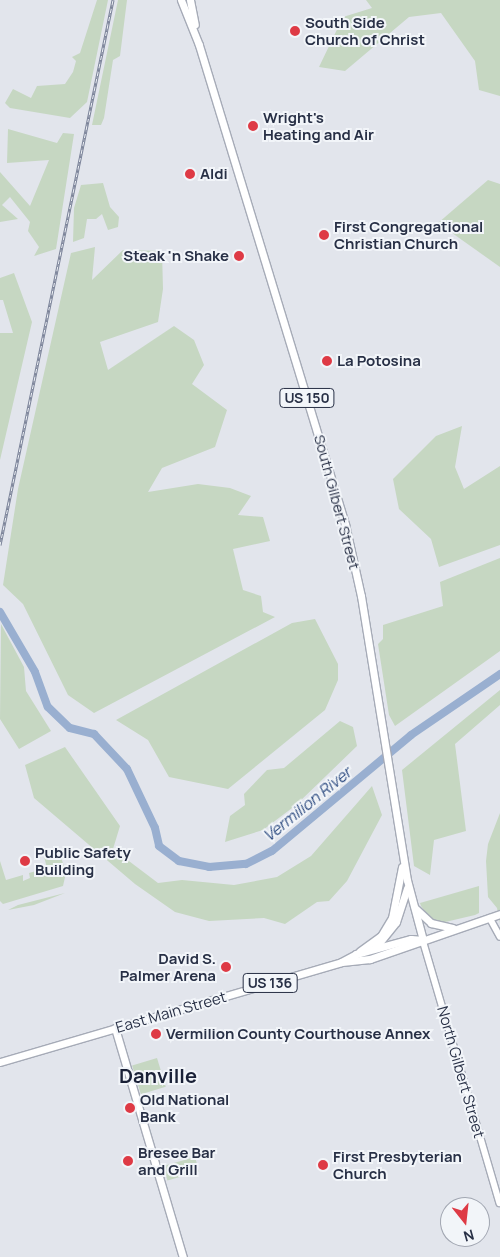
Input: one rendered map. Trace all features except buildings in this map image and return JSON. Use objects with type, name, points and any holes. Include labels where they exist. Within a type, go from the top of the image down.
[{"type":"main road","name":"South Gilbert Street","points":[[181,0],[199,45],[345,524],[374,681],[402,856],[404,881],[423,940]]},
{"type":"main road","name":"South Gilbert Street","points":[[190,0],[199,45]]},
{"type":"main road","points":[[341,962],[372,950],[396,922],[407,895],[404,881]]},
{"type":"main road","points":[[356,954],[372,944],[387,927],[404,881]]},
{"type":"main road","points":[[413,905],[431,923],[455,928]]},
{"type":"main road","points":[[423,940],[455,928],[500,915]]},
{"type":"main road","points":[[490,918],[500,936]]},
{"type":"main road","name":"East Main Street","points":[[0,1062],[341,962],[356,954],[410,939],[423,940]]},
{"type":"main road","name":"East Main Street","points":[[341,962],[358,962],[423,940]]},
{"type":"main road","name":"North Gilbert Street","points":[[423,940],[500,1204]]},
{"type":"main road","points":[[115,1028],[183,1257]]},
{"type":"green space","points":[[97,0],[108,0],[87,102],[70,118],[10,108],[5,103],[13,89],[31,98],[37,86],[65,84],[73,72],[76,61],[72,57],[80,53]]},
{"type":"green space","points":[[118,0],[127,0],[120,56],[113,60],[104,118],[101,125],[92,125]]},
{"type":"green space","points":[[366,0],[500,0],[500,96],[479,90],[475,61],[441,13],[409,17],[345,71],[319,67],[343,17],[372,8]]},
{"type":"green space","points":[[8,129],[57,143],[63,133],[74,134],[56,249],[34,256],[39,247],[28,231],[30,222],[10,197],[2,205],[18,219],[0,222],[0,172],[30,206],[49,160],[7,163]]},
{"type":"green space","points":[[488,180],[500,184],[500,267],[438,223]]},
{"type":"green space","points":[[103,183],[110,207],[119,217],[118,227],[108,230],[102,214],[96,219],[87,219],[84,238],[73,242],[74,208],[81,185]]},
{"type":"green space","points":[[95,247],[92,280],[123,250],[162,251],[163,289],[158,322],[100,342],[108,370],[174,326],[194,340],[204,365],[192,384],[227,410],[215,447],[162,468],[148,492],[198,484],[230,488],[251,496],[238,515],[263,517],[270,541],[233,549],[243,590],[261,596],[263,612],[275,617],[94,713],[68,695],[23,604],[3,585],[18,489],[71,253]]},
{"type":"green space","points":[[14,273],[32,322],[0,460],[0,333],[13,333],[3,300],[0,300],[0,278]]},
{"type":"green space","points":[[462,426],[455,467],[464,489],[500,466],[500,545],[439,567],[431,539],[399,509],[393,479],[436,436]]},
{"type":"green space","points":[[500,558],[500,651],[395,726],[389,715],[378,644],[383,639],[383,625],[443,606],[440,582]]},
{"type":"green space","points":[[315,619],[338,664],[338,680],[325,710],[228,789],[169,777],[148,740],[116,720],[292,623]]},
{"type":"green space","points":[[1,624],[24,667],[26,691],[51,731],[19,749],[0,719]]},
{"type":"green space","points":[[500,690],[500,705],[455,744],[466,831],[434,840],[430,875],[414,866],[402,770]]},
{"type":"green space","points":[[340,721],[353,727],[357,746],[296,805],[263,830],[225,842],[230,816],[245,805],[244,794],[267,770],[284,768]]},
{"type":"green space","points":[[65,747],[120,826],[113,849],[158,883],[182,880],[234,885],[277,877],[311,856],[372,786],[382,815],[347,881],[329,901],[317,902],[285,924],[264,918],[209,921],[175,912],[135,884],[34,798],[25,765]]},
{"type":"green space","points":[[500,813],[500,923],[497,908],[488,897],[486,861],[488,844]]},
{"type":"green space","points":[[43,853],[46,858],[60,854],[66,873],[63,886],[3,904],[0,901],[0,861],[6,880],[23,875],[23,881],[30,878],[29,873],[47,868]]},
{"type":"green space","points":[[479,886],[479,913],[475,915],[441,923],[429,917],[420,903]]},
{"type":"green space","points":[[65,893],[34,905],[8,910],[18,905]]},
{"type":"green space","points":[[157,1058],[166,1087],[141,1094],[132,1066]]},
{"type":"green space","points":[[195,1157],[199,1171],[167,1181],[163,1166]]},
{"type":"waterway","name":"Vermilion River","points":[[0,612],[35,672],[48,707],[70,728],[94,734],[127,769],[155,828],[159,846],[179,861],[209,867],[246,864],[272,851],[411,735],[500,674]]},
{"type":"railway","points":[[0,545],[113,0]]},
{"type":"place","name":"South Side Church of Christ","points":[[295,31]]},
{"type":"place","name":"Wright's Heating and Air","points":[[253,126]]},
{"type":"place","name":"Aldi","points":[[190,174]]},
{"type":"place","name":"First Congregational Christian Church","points":[[324,235]]},
{"type":"place","name":"Steak 'n Shake","points":[[239,256]]},
{"type":"place","name":"La Potosina","points":[[327,361]]},
{"type":"place","name":"Public Safety Building","points":[[25,861]]},
{"type":"place","name":"David S. Palmer Arena","points":[[226,967]]},
{"type":"place","name":"Vermilion County Courthouse Annex","points":[[156,1034]]},
{"type":"place","name":"Old National Bank","points":[[130,1108]]},
{"type":"place","name":"Bresee Bar and Grill","points":[[128,1161]]},
{"type":"place","name":"First Presbyterian Church","points":[[323,1165]]},
{"type":"district","name":"Danville","points":[[158,1075]]}]
